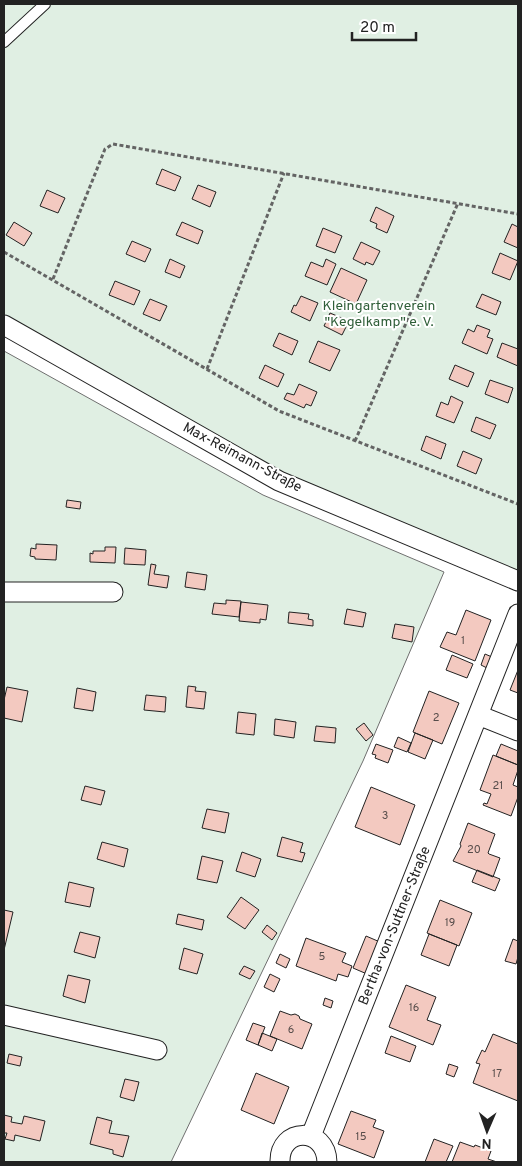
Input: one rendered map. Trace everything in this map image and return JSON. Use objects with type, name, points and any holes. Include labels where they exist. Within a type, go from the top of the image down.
[{"type":"street","name":"Max-Reimann-Straße","points":[[4,326],[279,481],[518,582]]},
{"type":"street","points":[[4,592],[113,592]]},
{"type":"street","name":"Bertha-von-Suttner-Straße","points":[[311,1136],[518,614]]},
{"type":"street","points":[[478,715],[518,731]]},
{"type":"street","points":[[4,1015],[157,1050]]},
{"type":"street","points":[[280,1162],[280,1154],[288,1141],[303,1135],[311,1136],[324,1146],[327,1162]]},
{"type":"lane","points":[[4,42],[46,4]]},
{"type":"path","points":[[53,279],[106,149],[113,144],[518,214]]},
{"type":"path","points":[[207,369],[284,173]]},
{"type":"path","points":[[355,441],[458,203]]},
{"type":"path","points":[[4,252],[279,411],[518,504]]},
{"type":"green space","name":"Kleingartenverein \"Kegelkamp\" e. V.","points":[[4,4],[518,4],[518,572],[255,462],[4,320]]},
{"type":"green space","points":[[4,351],[263,495],[444,572],[363,761],[171,1162],[4,1162]]},
{"type":"building","points":[[162,169],[181,177],[175,191],[156,184]]},
{"type":"building","points":[[198,185],[216,192],[210,207],[192,199]]},
{"type":"building","points":[[47,190],[65,198],[58,213],[40,206]]},
{"type":"building","points":[[376,207],[394,216],[387,233],[376,228],[377,224],[370,221]]},
{"type":"building","points":[[14,222],[32,233],[24,246],[6,235]]},
{"type":"building","points":[[182,222],[203,231],[198,244],[176,235]]},
{"type":"building","points":[[512,224],[518,227],[518,248],[504,242]]},
{"type":"building","points":[[323,228],[342,236],[335,253],[316,246]]},
{"type":"building","points":[[132,241],[151,249],[145,262],[126,254]]},
{"type":"building","points":[[361,242],[380,251],[373,265],[366,262],[365,265],[353,259]]},
{"type":"building","points":[[500,253],[518,261],[510,280],[492,273]]},
{"type":"building","points":[[170,259],[185,266],[180,278],[165,272]]},
{"type":"building","points":[[326,259],[336,264],[327,285],[305,276],[311,262],[323,267]]},
{"type":"building","points":[[341,268],[367,280],[356,304],[330,292]]},
{"type":"building","points":[[115,281],[140,291],[134,305],[109,295]]},
{"type":"building","points":[[482,294],[501,302],[496,315],[476,307]]},
{"type":"building","points":[[301,296],[318,303],[310,321],[291,312]]},
{"type":"building","points":[[150,299],[167,306],[160,321],[143,314]]},
{"type":"building","points":[[330,313],[349,321],[342,335],[324,326]]},
{"type":"building","points":[[477,325],[490,330],[487,337],[493,339],[487,354],[462,343],[468,329],[474,332]]},
{"type":"building","points":[[279,333],[298,341],[292,355],[273,346]]},
{"type":"building","points":[[318,341],[340,350],[330,371],[309,362]]},
{"type":"building","points":[[502,343],[518,349],[518,366],[497,357]]},
{"type":"building","points":[[265,365],[284,374],[278,387],[259,378]]},
{"type":"building","points":[[455,365],[474,373],[468,387],[449,379]]},
{"type":"building","points":[[490,380],[513,388],[508,403],[485,394]]},
{"type":"building","points":[[299,384],[317,392],[311,406],[306,404],[304,408],[284,399],[287,393],[294,395]]},
{"type":"building","points":[[451,396],[463,402],[454,423],[436,416],[441,402],[448,405]]},
{"type":"building","points":[[476,417],[496,425],[490,439],[471,431]]},
{"type":"building","points":[[426,436],[446,444],[441,459],[421,450]]},
{"type":"building","points":[[463,451],[482,459],[476,474],[457,466]]},
{"type":"building","points":[[67,500],[81,502],[80,509],[66,507]]},
{"type":"building","points":[[36,544],[57,545],[56,560],[35,559],[35,557],[30,556],[31,548],[36,549]]},
{"type":"building","points":[[105,547],[116,547],[115,563],[90,562],[90,553],[93,554],[93,551],[105,551]]},
{"type":"building","points":[[125,548],[146,550],[145,565],[124,564]]},
{"type":"building","points":[[151,564],[156,565],[154,574],[169,576],[167,588],[148,585]]},
{"type":"building","points":[[187,572],[207,575],[205,590],[185,587]]},
{"type":"building","points":[[226,600],[241,601],[239,617],[212,614],[214,603],[226,604]]},
{"type":"building","points":[[241,602],[268,605],[266,620],[260,619],[260,623],[239,621]]},
{"type":"building","points":[[347,609],[366,613],[363,627],[344,624]]},
{"type":"building","points":[[466,610],[491,620],[475,661],[440,647],[447,632],[456,635]]},
{"type":"building","points":[[289,612],[309,614],[308,619],[313,620],[313,626],[288,623]]},
{"type":"building","points":[[395,624],[414,627],[412,642],[392,638]]},
{"type":"building","points":[[485,654],[492,657],[487,668],[481,665]]},
{"type":"building","points":[[452,655],[473,664],[467,678],[446,670]]},
{"type":"building","points":[[518,670],[518,693],[510,690]]},
{"type":"building","points":[[188,686],[196,687],[195,691],[206,692],[204,709],[186,707]]},
{"type":"building","points":[[7,687],[28,691],[22,722],[4,718],[4,700]]},
{"type":"building","points":[[77,688],[96,692],[93,711],[74,708]]},
{"type":"building","points":[[429,691],[459,703],[442,744],[413,732]]},
{"type":"building","points":[[146,695],[166,697],[165,712],[144,710]]},
{"type":"building","points":[[238,712],[256,714],[254,735],[236,733]]},
{"type":"building","points":[[275,719],[296,722],[294,738],[274,735]]},
{"type":"building","points":[[364,723],[373,735],[366,741],[356,729]]},
{"type":"building","points":[[316,726],[336,728],[335,743],[314,741]]},
{"type":"building","points":[[415,733],[433,740],[425,759],[408,752]]},
{"type":"building","points":[[398,737],[411,743],[407,752],[394,747]]},
{"type":"building","points":[[376,744],[393,750],[388,763],[375,758],[376,755],[372,754]]},
{"type":"building","points":[[501,744],[518,751],[518,765],[496,756]]},
{"type":"building","points":[[493,755],[518,765],[513,785],[518,787],[518,797],[511,816],[483,805],[484,803],[487,804],[491,794],[480,790]]},
{"type":"building","points":[[85,786],[105,791],[101,805],[81,800]]},
{"type":"building","points":[[371,787],[415,805],[400,845],[355,827]]},
{"type":"building","points":[[207,809],[229,813],[225,833],[202,828]]},
{"type":"building","points":[[468,823],[495,834],[488,853],[500,858],[493,877],[453,861],[461,846],[460,844]]},
{"type":"building","points":[[282,837],[303,843],[300,852],[305,853],[302,862],[277,856]]},
{"type":"building","points":[[102,842],[128,849],[124,867],[97,859]]},
{"type":"building","points":[[242,852],[261,859],[255,877],[236,871]]},
{"type":"building","points":[[202,856],[223,861],[217,883],[197,879]]},
{"type":"building","points":[[477,870],[500,879],[495,891],[472,882]]},
{"type":"building","points":[[69,882],[94,888],[90,907],[65,902]]},
{"type":"building","points":[[241,897],[259,910],[245,929],[227,917]]},
{"type":"building","points":[[440,900],[472,913],[459,946],[427,933]]},
{"type":"building","points":[[4,910],[13,912],[4,950]]},
{"type":"building","points":[[178,914],[204,920],[202,930],[176,924]]},
{"type":"building","points":[[267,925],[277,933],[272,940],[262,932]]},
{"type":"building","points":[[80,932],[100,937],[95,958],[74,952]]},
{"type":"building","points":[[429,934],[457,945],[449,966],[421,955]]},
{"type":"building","points":[[366,936],[380,942],[367,974],[353,968]]},
{"type":"building","points":[[306,938],[346,953],[342,962],[352,966],[348,977],[338,974],[336,981],[296,966]]},
{"type":"building","points":[[513,939],[518,941],[516,964],[505,961]]},
{"type":"building","points":[[184,948],[203,954],[197,974],[179,969]]},
{"type":"building","points":[[280,954],[290,959],[286,968],[276,963]]},
{"type":"building","points":[[244,966],[255,971],[250,979],[239,974]]},
{"type":"building","points":[[270,974],[280,979],[274,992],[264,987]]},
{"type":"building","points":[[68,975],[90,980],[85,1003],[63,996]]},
{"type":"building","points":[[406,985],[436,997],[427,1020],[441,1025],[433,1045],[389,1027]]},
{"type":"building","points":[[325,998],[333,1001],[331,1008],[323,1005]]},
{"type":"building","points":[[280,1011],[291,1015],[295,1014],[300,1019],[312,1024],[302,1049],[270,1036]]},
{"type":"building","points":[[253,1023],[265,1027],[258,1045],[246,1040]]},
{"type":"building","points":[[262,1033],[277,1039],[272,1051],[258,1045]]},
{"type":"building","points":[[493,1034],[518,1044],[518,1101],[473,1083],[480,1064],[476,1063],[482,1050],[485,1052]]},
{"type":"building","points":[[391,1036],[416,1046],[410,1062],[385,1053]]},
{"type":"building","points":[[9,1054],[22,1057],[20,1066],[7,1063]]},
{"type":"building","points":[[449,1064],[458,1067],[454,1077],[446,1074]]},
{"type":"building","points":[[256,1073],[289,1087],[274,1124],[241,1110]]},
{"type":"building","points":[[125,1079],[139,1082],[134,1101],[120,1097]]},
{"type":"building","points":[[351,1111],[376,1120],[373,1127],[384,1131],[374,1158],[338,1144]]},
{"type":"building","points":[[4,1115],[12,1117],[11,1122],[22,1124],[24,1116],[45,1121],[40,1141],[15,1135],[14,1141],[5,1139],[7,1133],[4,1133]]},
{"type":"building","points":[[97,1117],[112,1121],[109,1133],[129,1136],[123,1157],[113,1154],[113,1150],[90,1144]]},
{"type":"building","points":[[434,1139],[453,1146],[446,1162],[425,1162]]},
{"type":"building","points":[[460,1142],[491,1151],[488,1159],[497,1162],[452,1162]]}]
